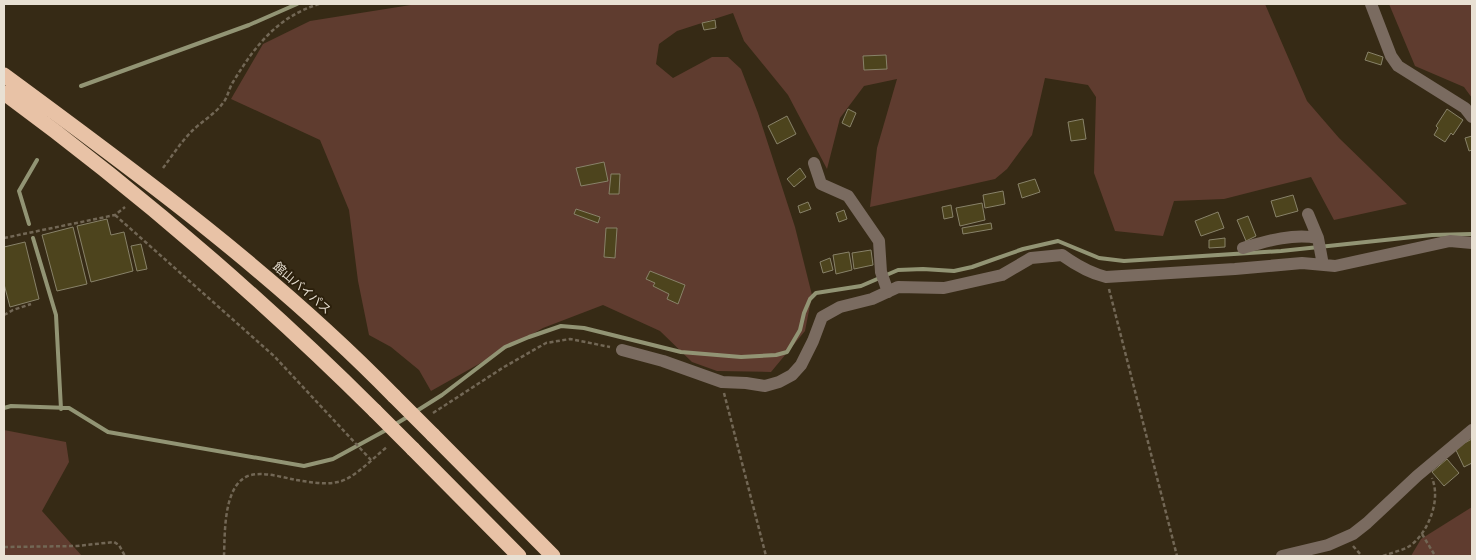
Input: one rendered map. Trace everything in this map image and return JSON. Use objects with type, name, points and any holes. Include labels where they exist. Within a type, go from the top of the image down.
[{"type":"highway","name":"館山バイパス","points":[[4,75],[186,211],[271,280],[351,352],[553,556]]},
{"type":"highway","points":[[4,93],[57,132],[180,231],[252,294],[375,411],[519,556]]},
{"type":"street","points":[[1371,4],[1391,56],[1398,66],[1465,108],[1472,117]]},
{"type":"street","points":[[814,163],[821,184],[848,196],[879,241],[881,272],[887,288]]},
{"type":"street","points":[[1308,214],[1321,250],[1335,266],[1450,241],[1472,243]]},
{"type":"street","points":[[1243,248],[1288,238],[1321,250]]},
{"type":"street","points":[[622,350],[663,361],[722,382],[765,386],[779,382],[792,375],[801,365],[814,341],[822,316],[840,307],[872,299],[887,288],[944,288],[1002,274],[1031,258],[1062,255],[1094,274],[1106,277],[1302,263],[1321,250]]},
{"type":"street","points":[[1282,556],[1328,545],[1353,534],[1368,523],[1426,468],[1472,430]]},
{"type":"path","points":[[163,168],[191,132],[224,103],[231,85],[250,54],[263,39],[297,12],[319,4]]},
{"type":"path","points":[[4,238],[116,215],[125,207]]},
{"type":"path","points":[[116,215],[274,356],[371,460]]},
{"type":"path","points":[[1106,277],[1177,556]]},
{"type":"path","points":[[4,315],[31,304]]},
{"type":"path","points":[[433,413],[504,367],[546,343],[570,339],[622,350]]},
{"type":"path","points":[[722,382],[766,556]]},
{"type":"path","points":[[224,556],[230,498],[234,486],[241,479],[263,474],[319,484],[340,482],[354,474],[387,447]]},
{"type":"path","points":[[1383,556],[1408,547],[1422,534],[1431,515],[1436,492],[1431,476],[1426,468]]},
{"type":"path","points":[[1422,534],[1434,554]]},
{"type":"path","points":[[4,547],[77,546],[114,542],[119,545],[125,556]]},
{"type":"shaded area","points":[[417,4],[1265,4],[1307,101],[1339,138],[1407,204],[1334,220],[1311,177],[1224,199],[1174,201],[1163,236],[1115,231],[1094,173],[1096,97],[1088,85],[1045,78],[1032,135],[1007,169],[995,179],[870,207],[877,148],[897,79],[864,86],[840,118],[827,169],[788,95],[744,41],[733,13],[677,31],[659,44],[656,64],[673,78],[712,57],[728,57],[741,69],[758,113],[795,227],[812,295],[805,331],[771,372],[717,371],[692,362],[660,331],[603,305],[543,328],[431,391],[419,370],[391,347],[369,335],[358,281],[349,210],[320,140],[231,99],[263,44],[310,21]]},
{"type":"shaded area","points":[[1389,4],[1472,4],[1472,98],[1464,87],[1415,66]]},
{"type":"shaded area","points":[[4,430],[66,442],[69,462],[42,511],[82,556],[4,556]]},
{"type":"shaded area","points":[[1472,507],[1472,556],[1411,556],[1421,539]]},
{"type":"building","points":[[715,20],[716,28],[704,30],[702,23]]},
{"type":"building","points":[[1368,52],[1383,57],[1381,65],[1365,60]]},
{"type":"building","points":[[886,55],[887,69],[864,70],[863,56]]},
{"type":"building","points":[[848,109],[856,113],[850,127],[842,123]]},
{"type":"building","points":[[1447,109],[1463,120],[1453,135],[1451,133],[1445,142],[1434,135],[1438,128],[1436,126]]},
{"type":"building","points":[[787,116],[796,134],[777,144],[768,126]]},
{"type":"building","points":[[1083,119],[1086,139],[1071,141],[1068,122]]},
{"type":"building","points":[[1472,136],[1472,150],[1469,151],[1465,138]]},
{"type":"building","points":[[604,162],[608,181],[581,186],[576,168]]},
{"type":"building","points":[[800,168],[806,177],[794,187],[787,179]]},
{"type":"building","points":[[611,174],[620,174],[619,194],[609,194]]},
{"type":"building","points":[[1035,179],[1040,192],[1022,198],[1018,184]]},
{"type":"building","points":[[1003,191],[1005,204],[985,208],[983,195]]},
{"type":"building","points":[[1293,195],[1298,211],[1276,217],[1271,201]]},
{"type":"building","points":[[808,202],[811,209],[800,213],[798,206]]},
{"type":"building","points":[[982,203],[985,220],[960,226],[956,208]]},
{"type":"building","points":[[951,205],[953,217],[944,219],[942,207]]},
{"type":"building","points":[[576,209],[600,217],[598,223],[574,214]]},
{"type":"building","points":[[844,210],[847,219],[839,222],[836,213]]},
{"type":"building","points":[[1218,212],[1224,228],[1201,236],[1195,221]]},
{"type":"building","points":[[1248,216],[1256,236],[1246,241],[1237,220]]},
{"type":"building","points":[[107,219],[111,235],[124,232],[133,271],[91,282],[77,226]]},
{"type":"building","points":[[991,223],[992,229],[963,234],[962,228]]},
{"type":"building","points":[[73,227],[87,284],[57,291],[42,235]]},
{"type":"building","points":[[606,228],[617,228],[615,258],[604,257]]},
{"type":"building","points":[[1225,238],[1225,247],[1209,248],[1209,240]]},
{"type":"building","points":[[25,242],[39,299],[10,307],[4,284],[4,247]]},
{"type":"building","points":[[141,244],[147,269],[137,271],[131,246]]},
{"type":"building","points":[[871,250],[873,265],[854,269],[852,253]]},
{"type":"building","points":[[849,252],[852,270],[836,274],[833,255]]},
{"type":"building","points":[[830,258],[833,270],[823,273],[820,262]]},
{"type":"building","points":[[650,271],[685,285],[678,304],[667,299],[669,294],[653,286],[655,283],[646,279]]},
{"type":"building","points":[[1472,439],[1472,463],[1464,467],[1455,448]]},
{"type":"building","points":[[1447,459],[1459,473],[1444,486],[1432,472]]},
{"type":"waterway","points":[[81,86],[249,25],[297,4]]},
{"type":"waterway","points":[[29,224],[19,191],[37,160]]},
{"type":"waterway","points":[[415,412],[442,395],[505,347],[561,326],[584,328],[681,352],[741,357],[776,355],[787,352],[800,330],[810,299],[816,293],[861,286],[898,270],[954,271],[972,267],[1023,249],[1058,241],[1099,258],[1124,261],[1281,251],[1432,235],[1472,234]]},
{"type":"waterway","points":[[33,238],[56,315],[61,409]]},
{"type":"waterway","points":[[4,408],[11,406],[69,408],[108,432],[304,466],[333,459],[388,429]]},
{"type":"waterway","points":[[394,425],[409,416]]}]
